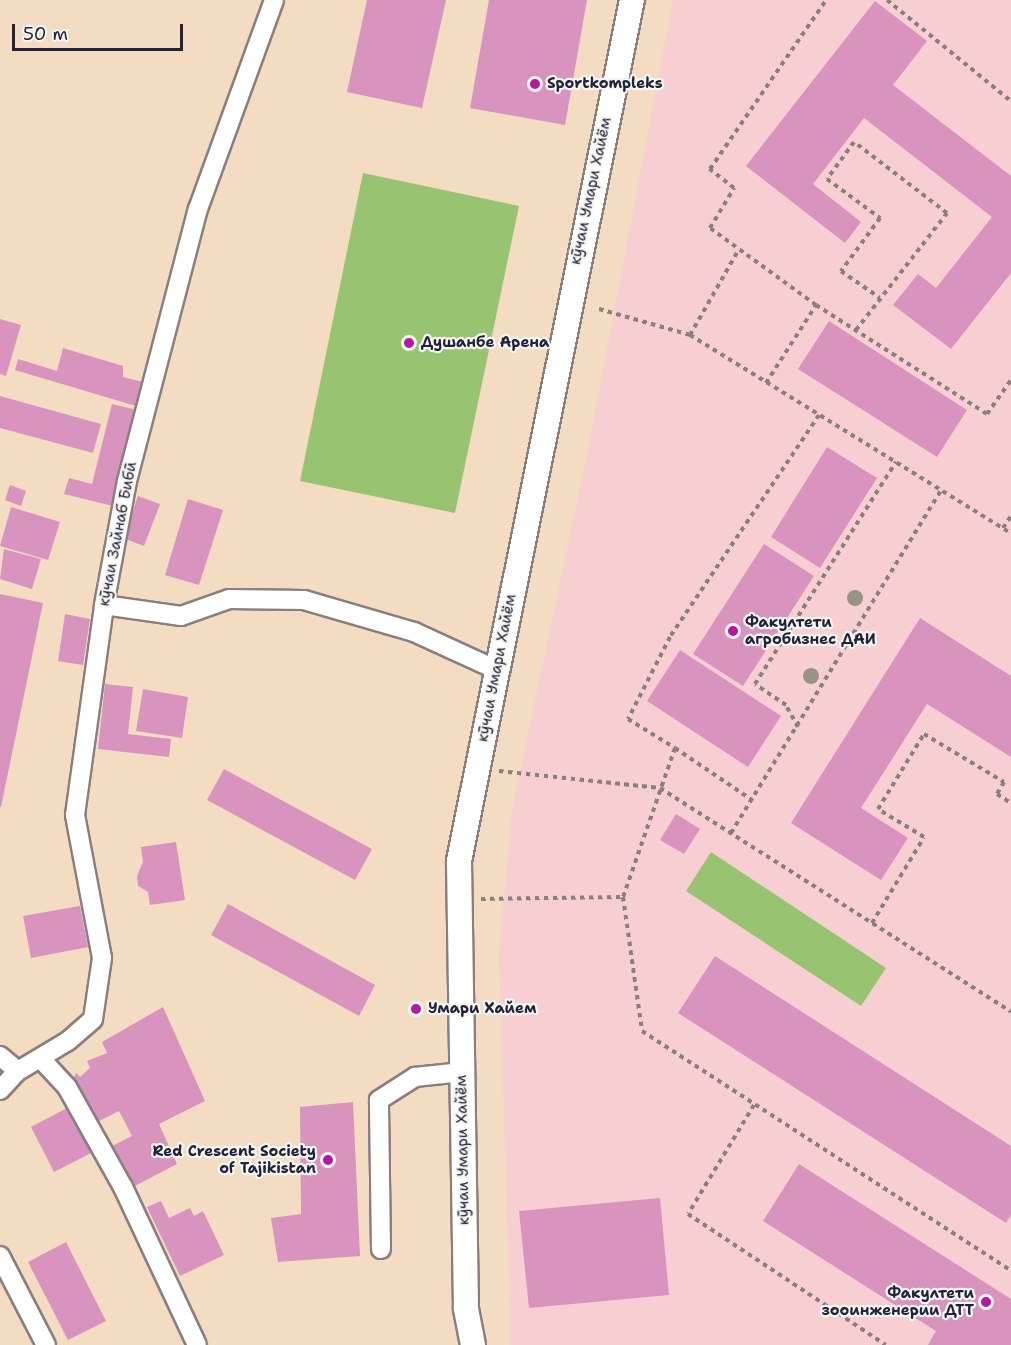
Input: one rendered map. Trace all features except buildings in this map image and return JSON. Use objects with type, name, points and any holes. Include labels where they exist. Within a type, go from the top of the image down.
[{"type":"street","name":"кӯчаи Зайнаб Бибӣ","points":[[0,1090],[18,1071],[41,1059],[93,1019],[102,958],[75,814],[104,605],[127,482],[198,209],[274,0]]},
{"type":"street","name":"кӯчаи Умари Хайём","points":[[473,1345],[466,1308],[459,861],[632,0]]},
{"type":"street","points":[[104,605],[181,616],[229,599],[304,600],[414,632],[497,670]]},
{"type":"street","points":[[0,1056],[18,1071]]},
{"type":"street","points":[[41,1059],[67,1087],[123,1187],[196,1345]]},
{"type":"street","points":[[381,1249],[379,1100],[415,1077],[462,1072]]},
{"type":"street","points":[[0,1256],[46,1345]]},
{"type":"path","points":[[826,0],[710,170],[734,188],[710,228],[816,305],[987,414],[1011,380]]},
{"type":"path","points":[[887,0],[1011,101]]},
{"type":"path","points":[[856,330],[947,213],[854,142],[826,179],[880,218],[841,271],[880,298]]},
{"type":"path","points":[[690,335],[739,249]]},
{"type":"path","points":[[766,383],[816,305]]},
{"type":"path","points":[[598,309],[690,335],[1011,533]]},
{"type":"path","points":[[752,800],[628,719],[670,637],[819,415]]},
{"type":"path","points":[[798,728],[786,705],[755,684],[896,462]]},
{"type":"path","points":[[731,833],[798,728],[941,490]]},
{"type":"path","points":[[1003,528],[1011,516]]},
{"type":"path","points":[[872,923],[924,837],[878,809],[924,734],[1004,782],[997,794],[1011,803]]},
{"type":"path","points":[[675,748],[623,897],[642,1031],[1011,1271]]},
{"type":"path","points":[[477,771],[504,770],[660,788],[1011,1012]]},
{"type":"path","points":[[459,900],[623,897]]},
{"type":"path","points":[[754,1105],[688,1214],[886,1345]]},
{"type":"shaded area","points":[[673,0],[1011,0],[1011,1345],[511,1345],[499,954],[512,810],[587,455]]},
{"type":"green space","name":"Душанбе Арена","points":[[363,173],[519,206],[455,513],[300,481]]},
{"type":"green space","points":[[711,852],[886,968],[861,1006],[686,891]]},
{"type":"place","name":"Sportkompleks","points":[[535,84]]},
{"type":"place","name":"Душанбе Арена","points":[[409,343]]},
{"type":"place","name":"Факултети агробизнес ДАИ","points":[[733,631]]},
{"type":"place","name":"Умари Хайем","points":[[416,1009]]},
{"type":"place","name":"Red Crescent Society of Tajikistan","points":[[328,1160]]},
{"type":"place","name":"Факултети зооинженерии ДТТ","points":[[986,1302]]}]
